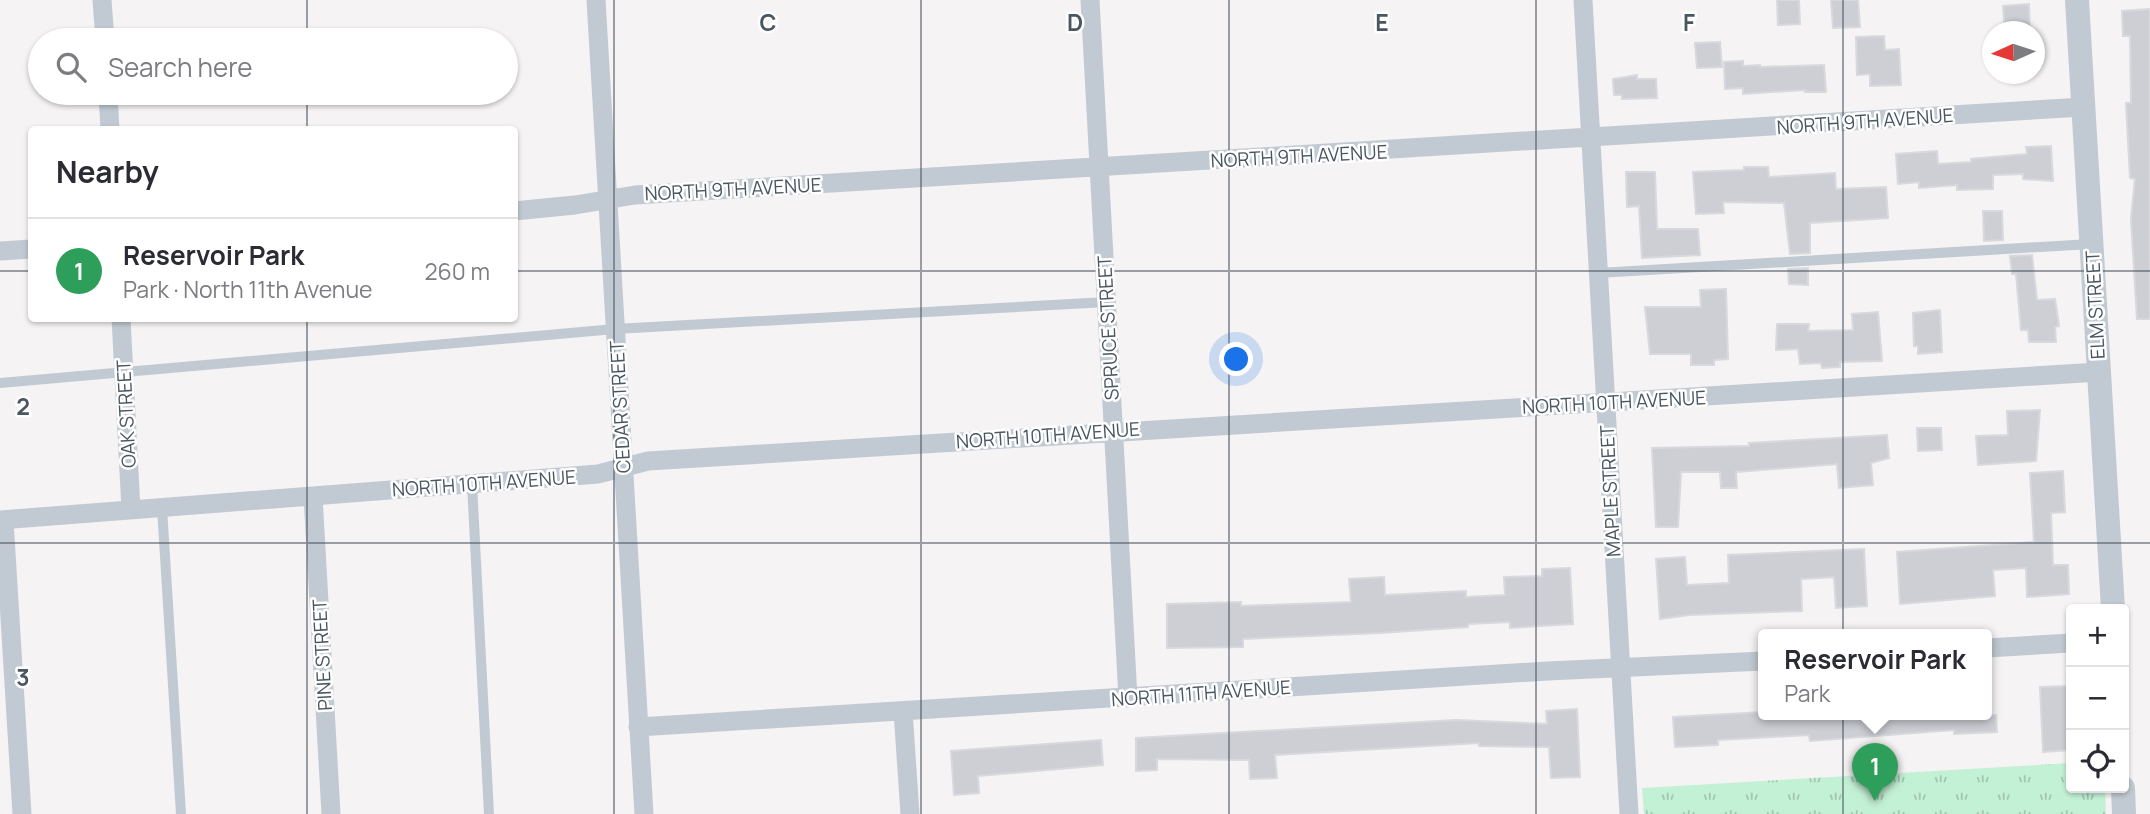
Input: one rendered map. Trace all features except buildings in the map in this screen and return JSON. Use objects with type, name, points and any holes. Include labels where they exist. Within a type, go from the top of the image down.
[{"type":"street","points":[[102,0],[104,28]]},
{"type":"street","name":"CEDAR STREET","points":[[596,0],[644,814]]},
{"type":"street","name":"SPRUCE STREET","points":[[1090,0],[1128,698]]},
{"type":"street","name":"MAPLE STREET","points":[[1583,0],[1629,814]]},
{"type":"street","name":"ELM STREET","points":[[2077,0],[2113,604]]},
{"type":"street","points":[[109,105],[110,126]]},
{"type":"street","name":"NORTH 9TH AVENUE","points":[[518,211],[635,195],[2083,107]]},
{"type":"street","points":[[0,251],[28,249]]},
{"type":"street","name":"OAK STREET","points":[[121,322],[131,510]]},
{"type":"street","name":"NORTH 10TH AVENUE","points":[[2,520],[598,474],[648,461],[2099,372]]},
{"type":"street","name":"PINE STREET","points":[[313,496],[331,814]]},
{"type":"street","points":[[2,520],[22,814]]},
{"type":"street","points":[[1992,648],[2066,643]]},
{"type":"street","name":"NORTH 11TH AVENUE","points":[[638,727],[1758,661]]},
{"type":"street","points":[[903,712],[909,814]]},
{"type":"street","points":[[2123,793],[2124,814]]},
{"type":"lane","points":[[1598,273],[2092,244]]},
{"type":"lane","points":[[0,383],[615,329],[1107,302]]},
{"type":"lane","points":[[472,484],[489,814]]},
{"type":"lane","points":[[162,508],[181,814]]},
{"type":"green space","points":[[2066,763],[2066,793],[2105,793],[2106,814],[1644,814],[1642,788]]},
{"type":"place","name":"Reservoir Park","points":[[1875,801]]}]
